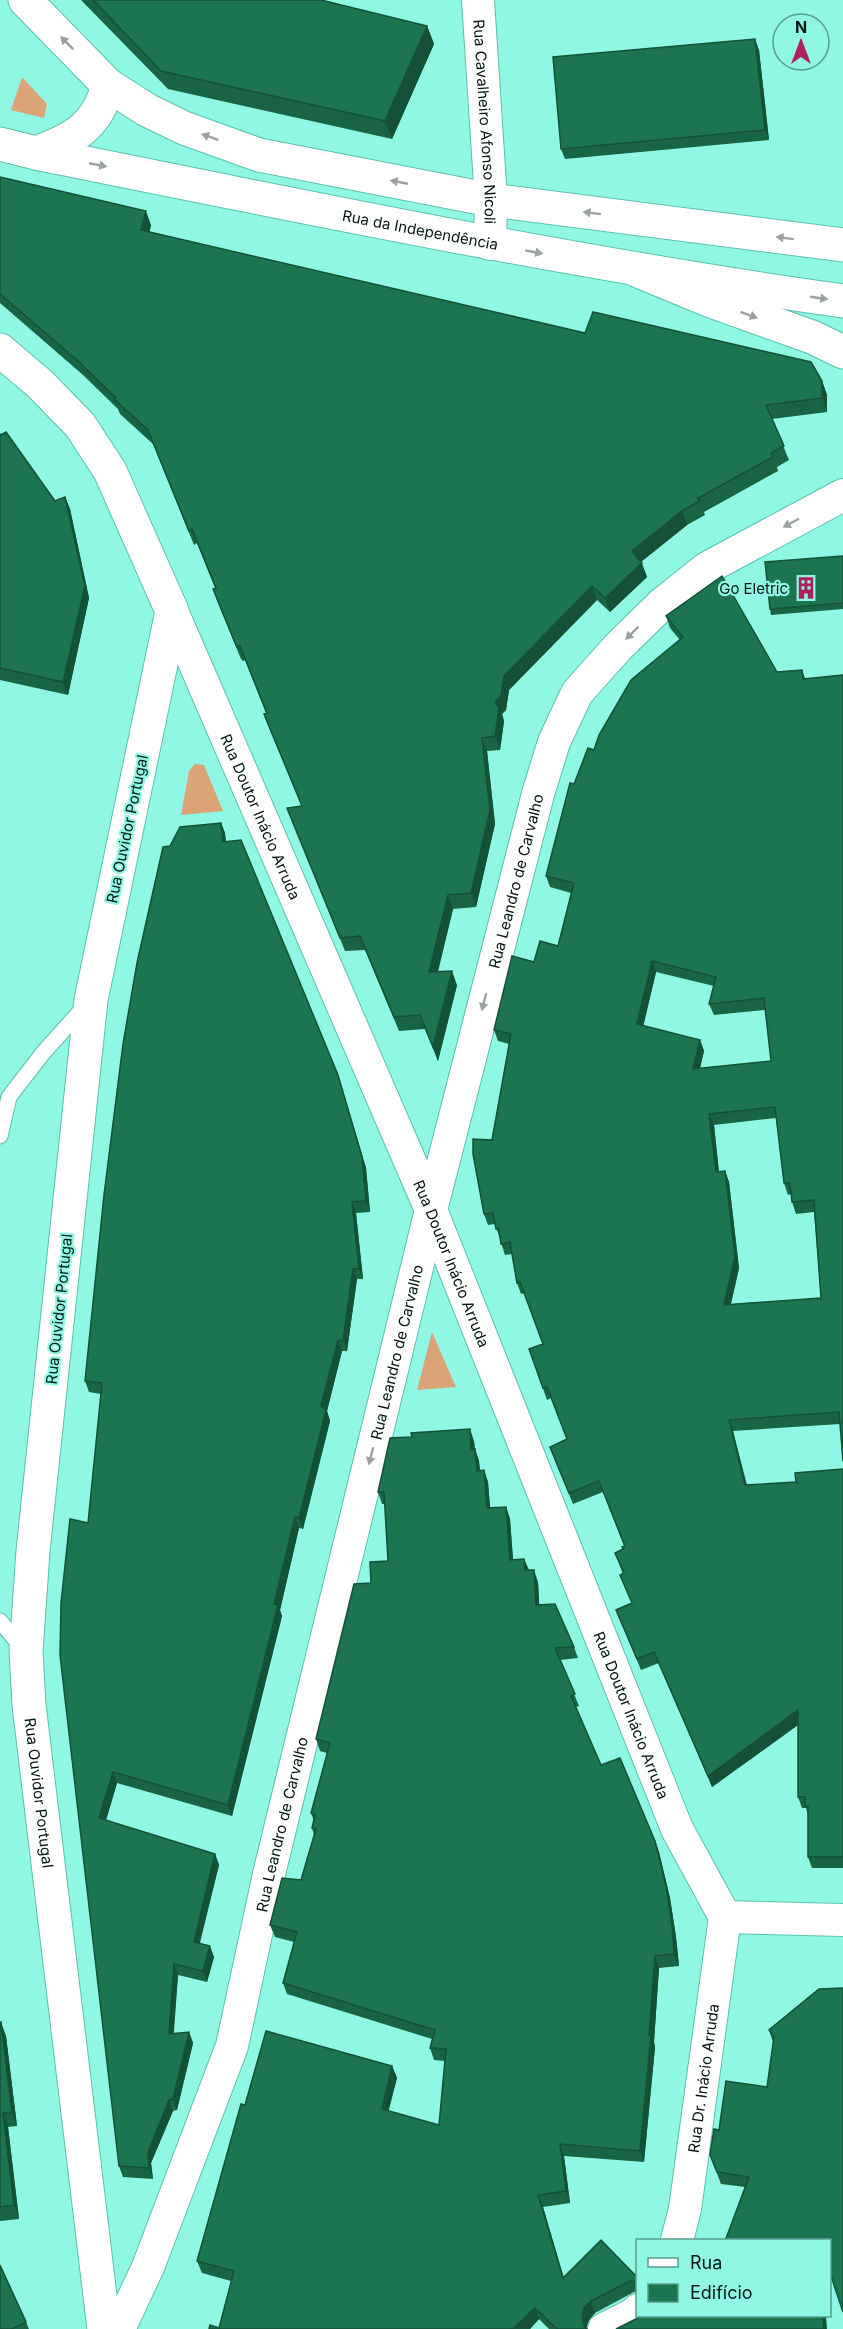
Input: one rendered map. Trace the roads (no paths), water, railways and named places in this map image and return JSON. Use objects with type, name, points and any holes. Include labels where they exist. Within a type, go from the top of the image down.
[{"type":"main road","points":[[25,0],[108,85],[147,110],[184,128],[259,155],[491,200],[843,245]]},
{"type":"main road","points":[[36,153],[64,143],[82,130],[94,118],[104,102],[108,85]]},
{"type":"main road","name":"Rua da Independência","points":[[0,144],[490,244],[636,270],[843,301]]},
{"type":"main road","points":[[636,270],[711,301],[812,337],[843,352]]},
{"type":"main road","points":[[0,350],[40,384],[86,434],[110,471],[172,611]]},
{"type":"main road","name":"Rua Ouvidor Portugal","points":[[104,2329],[29,1705],[26,1652],[33,1551],[92,1000],[172,611]]},
{"type":"street","name":"Rua Cavalheiro Afonso Nicoli","points":[[478,0],[491,200],[490,244]]},
{"type":"street","name":"Rua Leandro de Carvalho","points":[[119,2329],[148,2267],[232,2046],[269,1874],[431,1210],[538,794],[554,742],[578,693],[618,647],[656,610],[707,568],[843,495]]},
{"type":"street","name":"Rua Doutor Inácio Arruda","points":[[172,611],[431,1210],[677,1829],[725,1917]]},
{"type":"street","points":[[725,1917],[843,1920]]},
{"type":"street","name":"Rua Dr. Inácio Arruda","points":[[678,2239],[685,2209],[725,1917]]},
{"type":"street","points":[[604,2329],[636,2312]]},
{"type":"lane","points":[[0,1137],[9,1097],[43,1053],[92,1000]]},
{"type":"lane","points":[[0,1621],[26,1652]]},
{"type":"place","name":"Go Eletric","points":[[806,588]]}]
